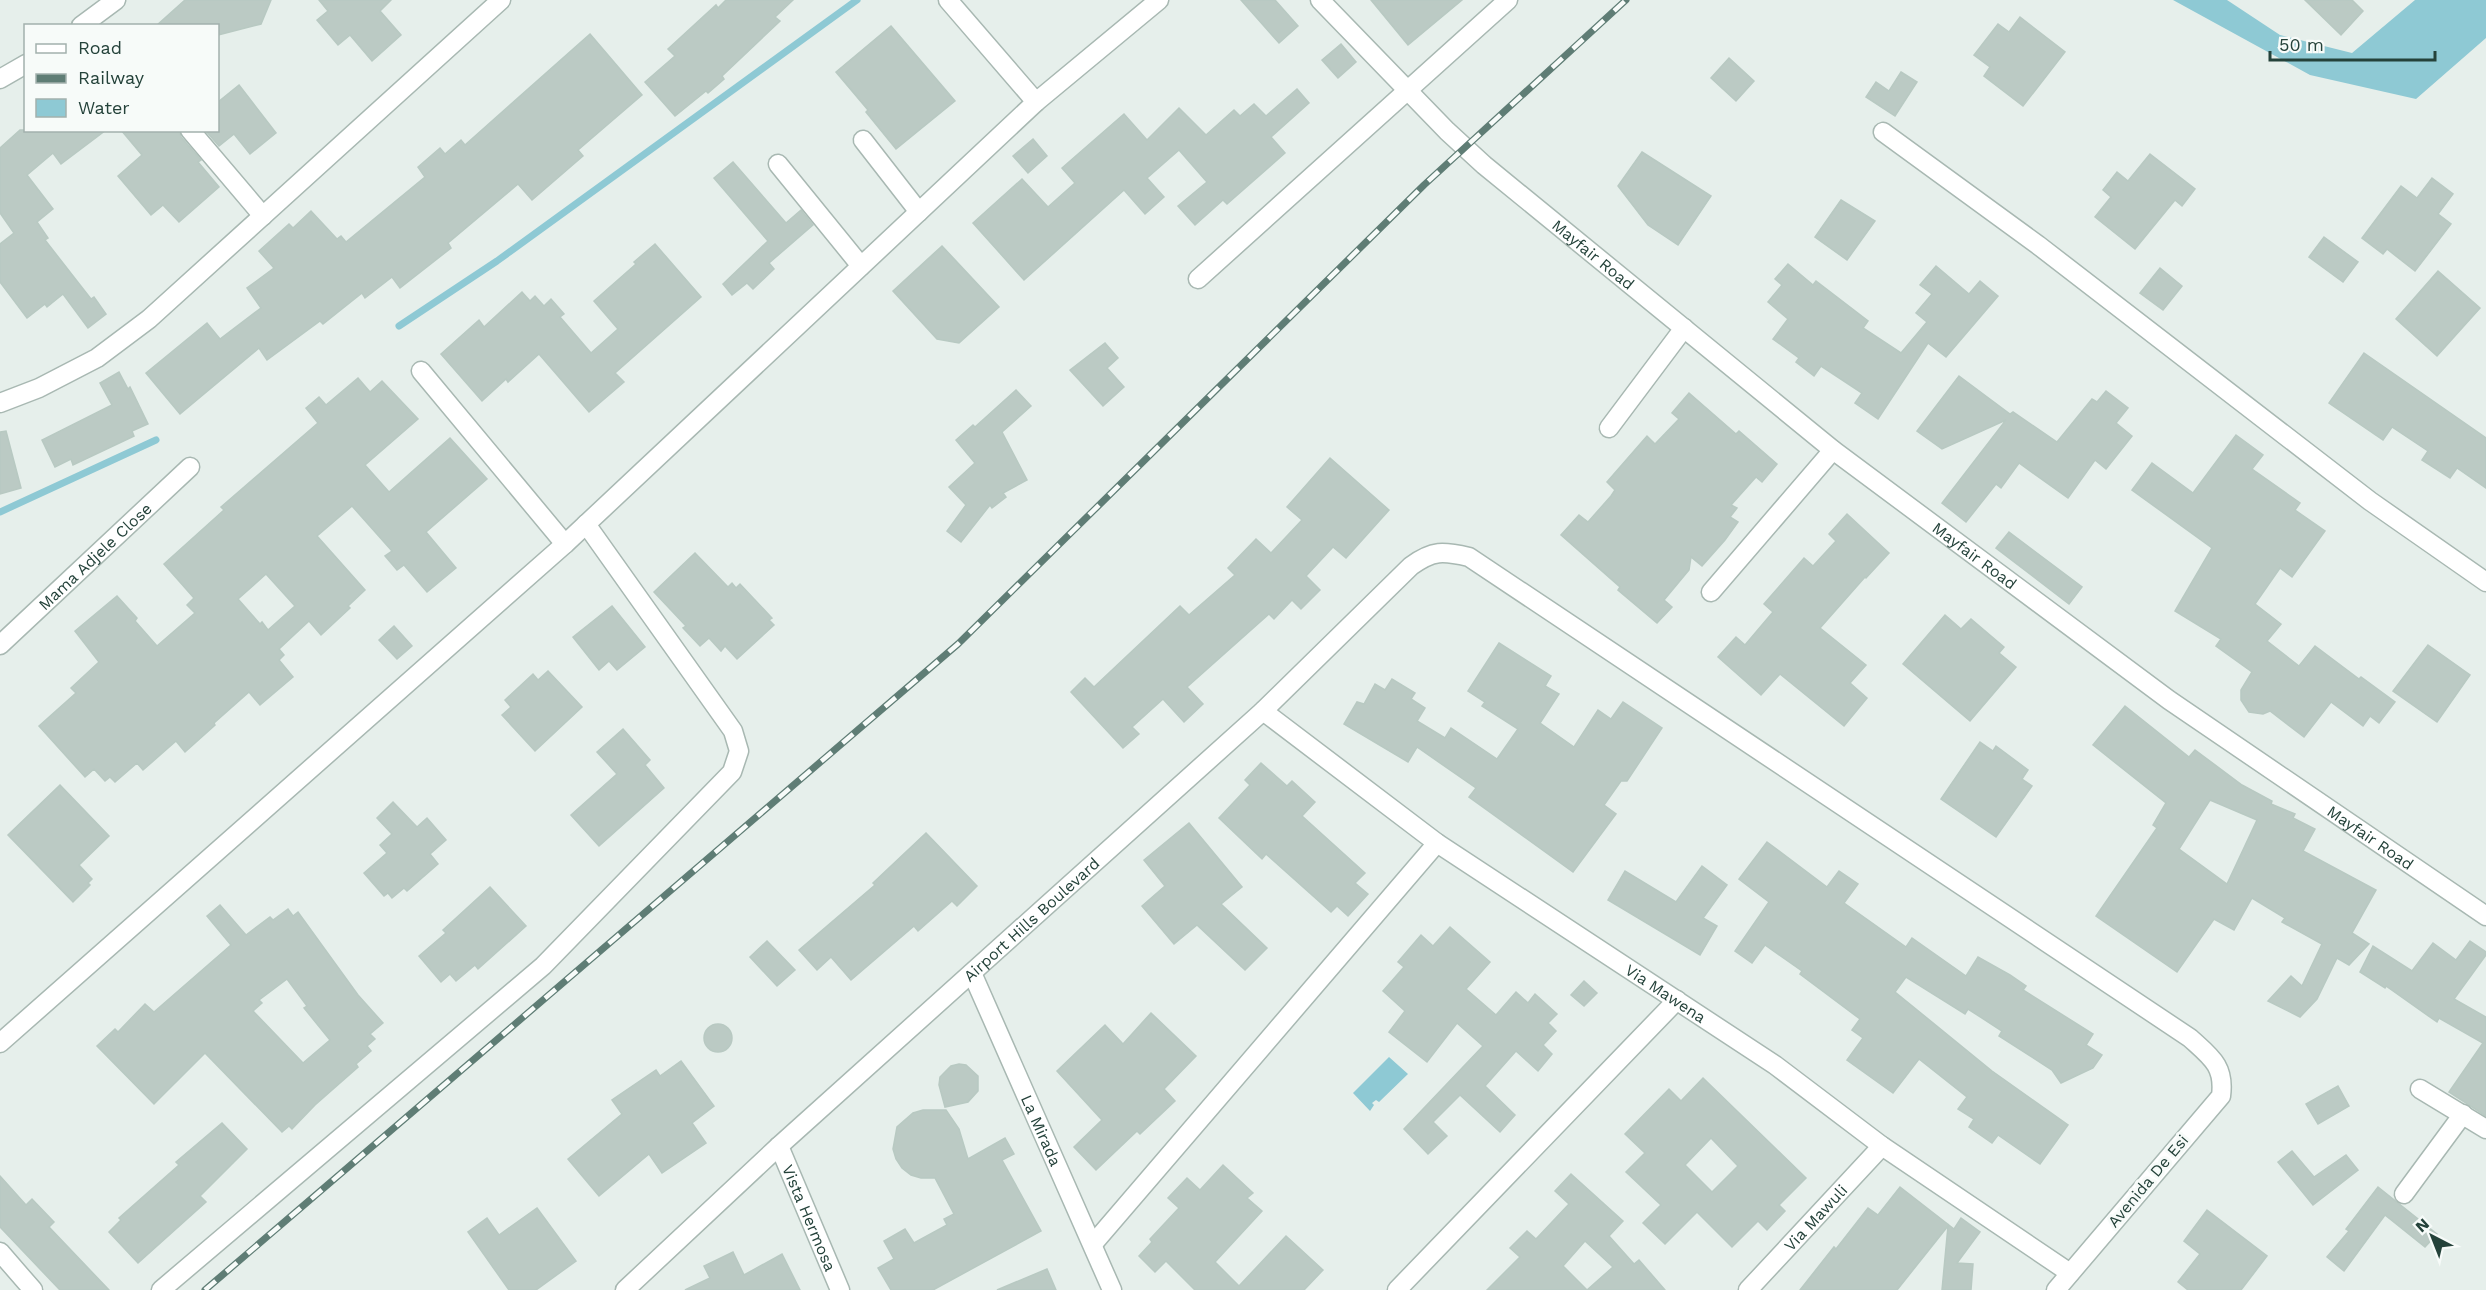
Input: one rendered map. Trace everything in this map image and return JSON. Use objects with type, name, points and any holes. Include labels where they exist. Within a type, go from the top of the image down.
[{"type":"street","points":[[91,23],[116,0]]},
{"type":"street","points":[[0,403],[39,388],[97,358],[149,320],[501,0]]},
{"type":"street","points":[[948,0],[1036,102]]},
{"type":"street","points":[[0,1043],[565,544],[1036,102],[1159,0]]},
{"type":"street","name":"Mayfair Road","points":[[1320,0],[1484,165],[1833,450],[2169,700],[2484,911]]},
{"type":"street","points":[[1198,279],[1508,0]]},
{"type":"street","points":[[0,79],[24,65]]},
{"type":"street","points":[[192,132],[263,216]]},
{"type":"street","points":[[1883,132],[2038,245],[2370,501],[2486,582]]},
{"type":"street","points":[[863,140],[919,212]]},
{"type":"street","points":[[778,164],[861,266]]},
{"type":"street","points":[[1609,428],[1684,328]]},
{"type":"street","points":[[422,371],[565,544]]},
{"type":"street","points":[[1711,592],[1833,450]]},
{"type":"street","name":"Mama Adjele Close","points":[[0,645],[190,467]]},
{"type":"street","points":[[161,1290],[543,966],[732,772],[739,751],[733,731],[586,524]]},
{"type":"street","name":"Airport Hills Boulevard","points":[[625,1290],[779,1146],[1263,711],[1411,566],[1438,552],[1469,557],[2190,1038],[2217,1066]]},
{"type":"street","name":"Via Mawena","points":[[1263,711],[1437,843],[1774,1065],[1881,1146],[2070,1273]]},
{"type":"street","points":[[1093,1244],[1437,843]]},
{"type":"street","name":"La Mirada","points":[[972,973],[1112,1290]]},
{"type":"street","points":[[1396,1290],[1677,1000]]},
{"type":"street","name":"Avenida De Esi","points":[[2056,1290],[2221,1096],[2223,1080],[2217,1066]]},
{"type":"street","points":[[2420,1089],[2486,1129]]},
{"type":"street","points":[[2404,1194],[2463,1114]]},
{"type":"street","name":"Vista Hermosa","points":[[779,1146],[840,1290]]},
{"type":"street","name":"Via Mawuli","points":[[1748,1290],[1881,1146]]},
{"type":"street","points":[[0,1252],[33,1290]]},
{"type":"water","points":[[2173,0],[2227,0],[2280,35],[2352,53],[2415,0],[2486,0],[2486,38],[2416,99],[2310,75]]},
{"type":"water","points":[[1389,1057],[1408,1074],[1379,1102],[1376,1100],[1372,1103],[1374,1105],[1370,1111],[1353,1093]]},
{"type":"building","points":[[185,0],[271,0],[261,24],[219,35],[219,24],[158,24]]},
{"type":"building","points":[[319,0],[391,0],[380,11],[401,35],[372,61],[350,35],[338,45],[317,20],[328,11]]},
{"type":"building","points":[[726,0],[793,0],[775,17],[780,21],[722,76],[724,79],[675,116],[645,82],[675,56],[668,49],[716,5],[718,8]]},
{"type":"building","points":[[1241,0],[1275,0],[1298,26],[1279,43]]},
{"type":"building","points":[[1371,0],[1462,0],[1408,45]]},
{"type":"building","points":[[2305,0],[2352,0],[2363,11],[2341,35]]},
{"type":"building","points":[[2020,17],[2065,52],[2023,106],[1984,76],[1990,67],[1974,55],[1998,24],[2009,32]]},
{"type":"building","points":[[891,26],[955,101],[896,149],[866,112],[868,110],[836,72]]},
{"type":"building","points":[[590,34],[642,95],[578,150],[583,156],[532,200],[518,184],[448,243],[451,248],[400,288],[392,277],[365,298],[362,293],[323,324],[320,321],[267,360],[259,348],[180,414],[146,373],[207,323],[220,339],[261,308],[247,288],[274,268],[259,251],[289,224],[293,228],[311,211],[337,239],[341,236],[346,242],[425,177],[418,167],[440,148],[445,154],[461,140],[465,145]]},
{"type":"building","points":[[1341,44],[1356,62],[1338,78],[1322,60]]},
{"type":"building","points":[[1729,58],[1754,81],[1736,101],[1711,78]]},
{"type":"building","points":[[1901,72],[1917,82],[1895,116],[1866,97],[1876,82],[1889,91]]},
{"type":"building","points":[[239,85],[276,133],[250,154],[234,134],[219,146],[207,132],[219,132],[219,101]]},
{"type":"building","points":[[1297,89],[1309,103],[1271,137],[1285,153],[1227,204],[1223,200],[1195,225],[1178,206],[1207,182],[1179,150],[1147,178],[1164,197],[1145,214],[1124,190],[1024,280],[973,223],[1022,179],[1048,207],[1075,183],[1062,168],[1124,114],[1147,140],[1179,108],[1206,135],[1234,110],[1240,116],[1254,104],[1266,116]]},
{"type":"building","points":[[20,130],[24,132],[103,132],[61,164],[53,153],[27,175],[53,209],[37,222],[48,238],[45,240],[91,299],[94,297],[106,314],[88,328],[63,294],[47,307],[45,304],[27,318],[0,282],[0,244],[14,233],[0,213],[0,148]]},
{"type":"building","points":[[123,132],[180,132],[181,137],[201,160],[198,162],[219,187],[179,222],[163,205],[151,215],[118,176],[142,155]]},
{"type":"building","points":[[1033,139],[1047,156],[1028,173],[1013,156]]},
{"type":"building","points":[[1642,152],[1711,196],[1678,245],[1648,225],[1618,186]]},
{"type":"building","points":[[2150,154],[2195,189],[2182,206],[2175,200],[2135,249],[2095,217],[2111,197],[2103,190],[2117,172],[2128,181]]},
{"type":"building","points":[[733,162],[786,223],[801,210],[813,225],[769,263],[774,269],[753,289],[747,283],[732,295],[723,284],[768,241],[714,178]]},
{"type":"building","points":[[2432,178],[2453,194],[2438,214],[2451,224],[2415,271],[2387,249],[2383,254],[2362,238],[2401,186],[2417,198]]},
{"type":"building","points":[[1841,200],[1875,221],[1847,260],[1815,237]]},
{"type":"building","points":[[2324,237],[2358,262],[2343,282],[2309,257]]},
{"type":"building","points":[[655,244],[701,297],[615,373],[624,382],[589,412],[539,354],[508,382],[506,379],[482,401],[441,354],[479,320],[484,327],[522,292],[530,301],[535,296],[544,306],[551,299],[564,314],[560,317],[591,353],[618,329],[594,301]]},
{"type":"building","points":[[942,246],[999,307],[959,343],[937,339],[893,291]]},
{"type":"building","points":[[1788,264],[1813,285],[1816,281],[1868,321],[1863,328],[1901,353],[1927,322],[1916,313],[1932,294],[1920,285],[1936,266],[1969,294],[1980,281],[1998,296],[1946,357],[1928,343],[1878,419],[1855,403],[1862,393],[1821,366],[1814,376],[1796,362],[1799,358],[1773,339],[1788,319],[1768,302],[1782,285],[1775,279]]},
{"type":"building","points":[[2160,268],[2182,286],[2163,310],[2140,293]]},
{"type":"building","points":[[2438,271],[2480,308],[2437,356],[2396,319]]},
{"type":"building","points":[[1105,343],[1118,358],[1107,368],[1124,387],[1103,406],[1070,370]]},
{"type":"building","points":[[2364,353],[2486,438],[2486,488],[2457,468],[2450,478],[2422,460],[2428,451],[2392,427],[2383,440],[2329,403]]},
{"type":"building","points":[[119,372],[128,389],[130,387],[148,424],[132,431],[134,436],[73,465],[71,459],[55,467],[42,440],[112,405],[100,383]]},
{"type":"building","points":[[1959,376],[2010,414],[2013,412],[2057,442],[2092,399],[2097,402],[2106,391],[2128,408],[2116,423],[2132,436],[2106,469],[2095,460],[2068,498],[2019,463],[2001,488],[1996,484],[1966,522],[1942,503],[2006,420],[1942,449],[1917,431]]},
{"type":"building","points":[[358,378],[370,392],[382,381],[418,419],[365,465],[389,492],[450,438],[487,479],[426,532],[456,568],[427,592],[404,565],[397,570],[385,556],[392,551],[352,506],[317,536],[365,590],[348,606],[350,608],[321,635],[309,621],[279,649],[284,655],[279,660],[293,677],[260,705],[249,692],[185,752],[176,741],[143,770],[137,763],[115,782],[110,777],[105,781],[94,769],[85,777],[39,726],[76,693],[71,688],[99,662],[75,631],[117,596],[137,618],[135,621],[157,646],[195,613],[187,605],[194,598],[164,564],[224,510],[221,507],[318,423],[306,408],[319,397],[326,405]],"holes":[[[266,574],[295,606],[268,630],[238,599]]]},
{"type":"building","points":[[1016,390],[1031,406],[1002,432],[1027,480],[1003,493],[1006,497],[992,508],[990,505],[961,542],[947,531],[966,505],[949,487],[975,463],[956,440],[973,425],[975,427]]},
{"type":"building","points":[[1689,393],[1736,434],[1739,431],[1777,464],[1762,482],[1756,477],[1731,505],[1737,508],[1730,517],[1738,522],[1702,566],[1691,557],[1689,570],[1664,600],[1672,607],[1657,623],[1618,590],[1620,587],[1561,535],[1579,515],[1588,522],[1615,490],[1607,482],[1647,436],[1655,444],[1679,419],[1672,413]]},
{"type":"building","points":[[6,431],[21,488],[0,494],[0,432]]},
{"type":"building","points":[[2236,435],[2263,455],[2252,469],[2300,503],[2295,510],[2325,531],[2292,577],[2280,568],[2255,604],[2281,624],[2267,641],[2299,666],[2315,646],[2359,679],[2361,677],[2395,702],[2379,723],[2370,716],[2363,726],[2331,702],[2304,737],[2270,711],[2263,714],[2249,712],[2241,700],[2241,690],[2252,672],[2216,646],[2221,639],[2175,611],[2212,548],[2132,490],[2152,463],[2193,493]]},
{"type":"building","points":[[1330,458],[1389,510],[1346,558],[1333,547],[1306,576],[1320,590],[1301,609],[1292,600],[1274,619],[1269,614],[1187,687],[1203,704],[1184,722],[1163,699],[1132,727],[1139,734],[1123,748],[1071,692],[1085,678],[1094,687],[1180,606],[1189,615],[1235,575],[1228,568],[1256,539],[1271,553],[1302,520],[1287,507]]},
{"type":"building","points":[[1847,514],[1889,553],[1820,628],[1866,665],[1850,683],[1867,698],[1844,726],[1780,674],[1761,695],[1718,657],[1736,637],[1745,645],[1773,612],[1764,604],[1804,558],[1813,566],[1836,541],[1829,534]]},
{"type":"building","points":[[2009,532],[2082,587],[2069,604],[1996,548]]},
{"type":"building","points":[[695,553],[728,587],[732,583],[736,588],[740,584],[772,618],[769,620],[774,625],[737,659],[725,646],[721,651],[709,638],[700,646],[683,628],[686,626],[654,592]]},
{"type":"building","points":[[612,606],[645,647],[617,670],[609,661],[599,670],[573,637]]},
{"type":"building","points":[[1945,615],[1961,629],[1971,619],[2004,647],[1999,653],[2016,667],[1970,721],[1903,664]]},
{"type":"building","points":[[394,626],[412,646],[397,659],[379,640]]},
{"type":"building","points":[[1499,643],[1551,676],[1545,686],[1559,694],[1540,723],[1574,747],[1598,710],[1611,719],[1623,702],[1662,728],[1627,781],[1621,781],[1604,805],[1616,814],[1573,872],[1469,797],[1476,788],[1417,747],[1408,762],[1344,724],[1357,702],[1364,704],[1375,684],[1385,690],[1392,679],[1415,693],[1411,699],[1425,708],[1417,721],[1445,738],[1451,728],[1497,759],[1518,729],[1482,706],[1485,702],[1468,691]]},
{"type":"building","points":[[2428,645],[2470,675],[2437,722],[2393,691]]},
{"type":"building","points":[[548,671],[582,707],[535,751],[502,715],[511,707],[505,700],[533,674],[538,680]]},
{"type":"building","points":[[2125,706],[2189,757],[2195,750],[2242,785],[2272,801],[2271,804],[2295,814],[2293,818],[2315,829],[2303,851],[2376,890],[2352,933],[2369,944],[2349,965],[2337,958],[2317,999],[2300,1017],[2268,1001],[2291,976],[2302,986],[2322,944],[2282,922],[2285,918],[2252,898],[2234,930],[2214,919],[2177,972],[2096,916],[2157,828],[2153,825],[2166,803],[2093,745]],"holes":[[[2210,800],[2257,820],[2227,884],[2179,849]]]},
{"type":"building","points":[[623,729],[650,760],[645,765],[664,788],[599,846],[571,815],[617,774],[597,752]]},
{"type":"building","points":[[1980,742],[1993,751],[1996,746],[2028,770],[2022,779],[2032,786],[1996,837],[1941,799]]},
{"type":"building","points":[[1261,763],[1287,786],[1292,781],[1315,802],[1302,816],[1365,873],[1355,883],[1368,894],[1348,916],[1337,906],[1331,912],[1266,854],[1262,859],[1219,818],[1250,785],[1245,780]]},
{"type":"building","points":[[60,785],[109,836],[79,865],[92,879],[88,883],[90,885],[73,902],[8,835]]},
{"type":"building","points":[[393,802],[417,827],[427,818],[446,840],[430,854],[438,864],[407,891],[404,888],[392,898],[388,893],[384,896],[364,873],[387,853],[380,845],[392,834],[377,818]]},
{"type":"building","points":[[1189,823],[1242,887],[1221,904],[1267,948],[1245,970],[1197,925],[1174,944],[1142,906],[1165,886],[1144,860]]},
{"type":"building","points":[[926,833],[977,886],[957,906],[952,901],[918,931],[914,926],[851,980],[831,957],[817,970],[799,950],[875,885],[873,883]]},
{"type":"building","points":[[1767,842],[1827,887],[1839,871],[1858,884],[1844,903],[1906,947],[1912,938],[1966,976],[1978,957],[2010,975],[2026,986],[2023,990],[2093,1034],[2086,1045],[2102,1055],[2093,1068],[2061,1083],[2052,1070],[1999,1036],[2002,1031],[1968,1009],[1965,1014],[1906,977],[1895,992],[1992,1071],[2068,1125],[2040,1164],[1998,1135],[1992,1143],[1969,1127],[1974,1119],[1958,1109],[1967,1097],[1919,1059],[1893,1093],[1847,1060],[1863,1038],[1852,1030],[1860,1019],[1800,974],[1802,971],[1765,945],[1752,963],[1735,951],[1769,902],[1739,879]]},
{"type":"building","points":[[1702,866],[1727,885],[1703,918],[1717,926],[1700,955],[1608,900],[1625,871],[1676,902]]},
{"type":"building","points":[[490,887],[526,926],[478,969],[475,965],[456,981],[450,974],[441,982],[419,956],[446,933],[443,930]]},
{"type":"building","points":[[220,905],[246,935],[270,917],[273,920],[288,909],[293,916],[298,912],[358,995],[383,1023],[370,1034],[375,1039],[367,1046],[371,1051],[356,1064],[358,1067],[292,1129],[289,1126],[282,1132],[205,1053],[154,1104],[97,1046],[115,1029],[118,1032],[145,1004],[154,1012],[231,945],[207,916]],"holes":[[[287,979],[307,1006],[304,1008],[330,1040],[303,1063],[253,1011],[262,1003],[259,1000]]]},
{"type":"building","points":[[1450,927],[1490,962],[1466,989],[1496,1015],[1516,992],[1528,1003],[1535,994],[1557,1014],[1548,1023],[1556,1031],[1543,1045],[1552,1054],[1538,1071],[1516,1051],[1485,1086],[1515,1115],[1500,1132],[1460,1095],[1433,1122],[1447,1136],[1428,1154],[1404,1129],[1483,1046],[1457,1023],[1427,1062],[1389,1032],[1405,1011],[1383,991],[1404,967],[1398,962],[1421,935],[1433,946]]},
{"type":"building","points":[[767,941],[795,970],[777,986],[750,957]]},
{"type":"building","points":[[2470,941],[2486,952],[2486,955],[2454,999],[2486,1017],[2486,1116],[2449,1092],[2483,1043],[2439,1018],[2437,1022],[2386,986],[2385,988],[2360,972],[2373,946],[2412,971],[2433,943],[2456,960]]},
{"type":"building","points":[[1584,981],[1597,993],[1584,1006],[1571,995]]},
{"type":"building","points":[[1151,1013],[1196,1056],[1164,1089],[1175,1101],[1140,1134],[1137,1131],[1096,1170],[1074,1147],[1102,1120],[1057,1071],[1105,1025],[1123,1044]]},
{"type":"building","points":[[718,1024],[728,1028],[732,1038],[728,1048],[718,1052],[708,1048],[704,1038],[708,1028]]},
{"type":"building","points":[[681,1061],[714,1106],[692,1123],[706,1143],[662,1173],[649,1154],[599,1196],[568,1159],[622,1114],[612,1100],[656,1070],[660,1076]]},
{"type":"building","points":[[966,1065],[978,1076],[978,1091],[968,1102],[945,1107],[939,1085],[940,1077],[951,1066]]},
{"type":"building","points":[[1703,1078],[1806,1178],[1779,1205],[1785,1211],[1767,1230],[1758,1221],[1732,1247],[1697,1212],[1665,1244],[1643,1223],[1661,1205],[1626,1172],[1645,1153],[1625,1134],[1669,1089],[1681,1101]],"holes":[[[1711,1138],[1738,1166],[1712,1192],[1685,1165]]]},
{"type":"building","points":[[2338,1086],[2349,1106],[2318,1124],[2306,1104]]},
{"type":"building","points":[[923,1110],[946,1110],[959,1129],[968,1159],[1005,1138],[1014,1154],[1002,1160],[1041,1231],[933,1290],[891,1290],[878,1268],[894,1259],[884,1241],[905,1229],[914,1243],[947,1225],[944,1219],[954,1214],[935,1178],[911,1175],[902,1168],[893,1149],[897,1127],[913,1113]]},
{"type":"building","points":[[222,1123],[247,1149],[200,1196],[206,1202],[138,1263],[109,1232],[121,1220],[119,1218],[179,1165],[176,1162]]},
{"type":"building","points":[[2292,1151],[2314,1177],[2346,1155],[2358,1170],[2313,1205],[2278,1162]]},
{"type":"building","points":[[1223,1165],[1253,1193],[1247,1198],[1262,1211],[1215,1262],[1239,1286],[1286,1236],[1323,1270],[1304,1290],[1195,1290],[1166,1261],[1155,1272],[1139,1256],[1152,1242],[1150,1239],[1179,1208],[1168,1198],[1187,1178],[1200,1190]]},
{"type":"building","points":[[1571,1174],[1623,1221],[1609,1236],[1634,1264],[1639,1260],[1665,1290],[1587,1290],[1487,1290],[1520,1257],[1510,1248],[1527,1231],[1536,1239],[1569,1204],[1555,1191]],"holes":[[[1585,1241],[1613,1267],[1587,1290],[1563,1266]]]},
{"type":"building","points":[[0,1176],[26,1205],[32,1199],[54,1222],[49,1227],[109,1290],[60,1290],[0,1227]]},
{"type":"building","points":[[1900,1187],[1954,1229],[1961,1218],[1980,1232],[1957,1263],[1973,1264],[1971,1290],[1942,1290],[1948,1226],[1897,1290],[1800,1290],[1868,1208],[1878,1215]]},
{"type":"building","points":[[2378,1187],[2437,1234],[2425,1247],[2385,1215],[2344,1271],[2327,1257],[2349,1231],[2346,1229]]},
{"type":"building","points":[[537,1208],[576,1261],[536,1290],[509,1290],[468,1232],[487,1218],[499,1235]]},
{"type":"building","points":[[2207,1210],[2267,1256],[2241,1290],[2188,1290],[2178,1282],[2200,1254],[2184,1241]]},
{"type":"building","points":[[733,1252],[744,1275],[782,1254],[800,1290],[685,1290],[710,1278],[704,1266]]},
{"type":"building","points":[[1047,1269],[1056,1290],[997,1290]]},
{"type":"waterway","points":[[399,326],[497,261],[857,0]]},
{"type":"waterway","points":[[0,512],[156,440]]},
{"type":"railway","points":[[205,1290],[958,644],[1424,185],[1626,0]]}]
